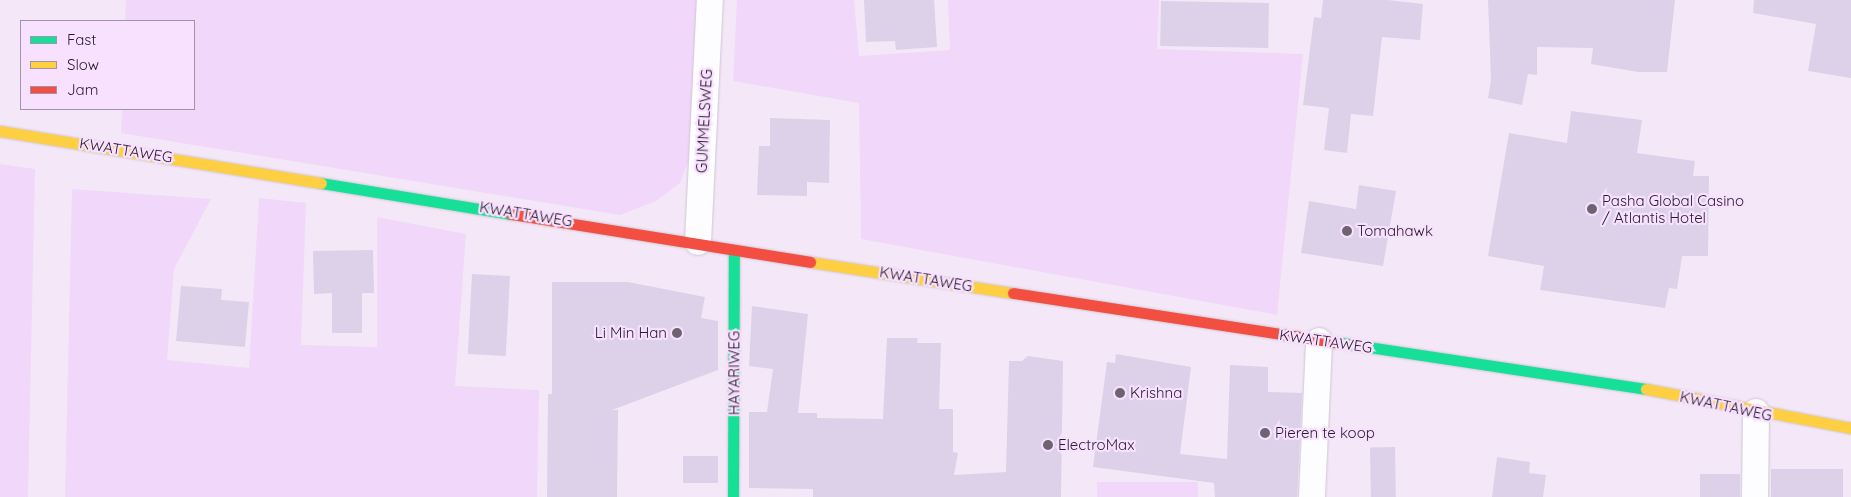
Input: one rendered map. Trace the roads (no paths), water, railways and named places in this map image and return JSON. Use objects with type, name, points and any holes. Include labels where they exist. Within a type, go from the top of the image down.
[{"type":"main road","name":"KWATTAWEG","points":[[0,131],[698,242],[734,250],[1319,341],[1656,391],[1756,412],[1851,428]]},
{"type":"main road","name":"HAYARIWEG","points":[[733,497],[734,250]]},
{"type":"street","name":"GUMMELSWEG","points":[[698,242],[710,0]]},
{"type":"street","points":[[1312,497],[1319,341]]},
{"type":"street","points":[[1755,497],[1756,412]]},
{"type":"place","name":"Pasha Global Casino / Atlantis Hotel","points":[[1592,209]]},
{"type":"place","name":"Tomahawk","points":[[1347,231]]},
{"type":"place","name":"Li Min Han","points":[[677,333]]},
{"type":"place","name":"Krishna","points":[[1120,393]]},
{"type":"place","name":"Pieren te koop","points":[[1265,433]]},
{"type":"place","name":"ElectroMax","points":[[1048,445]]}]
